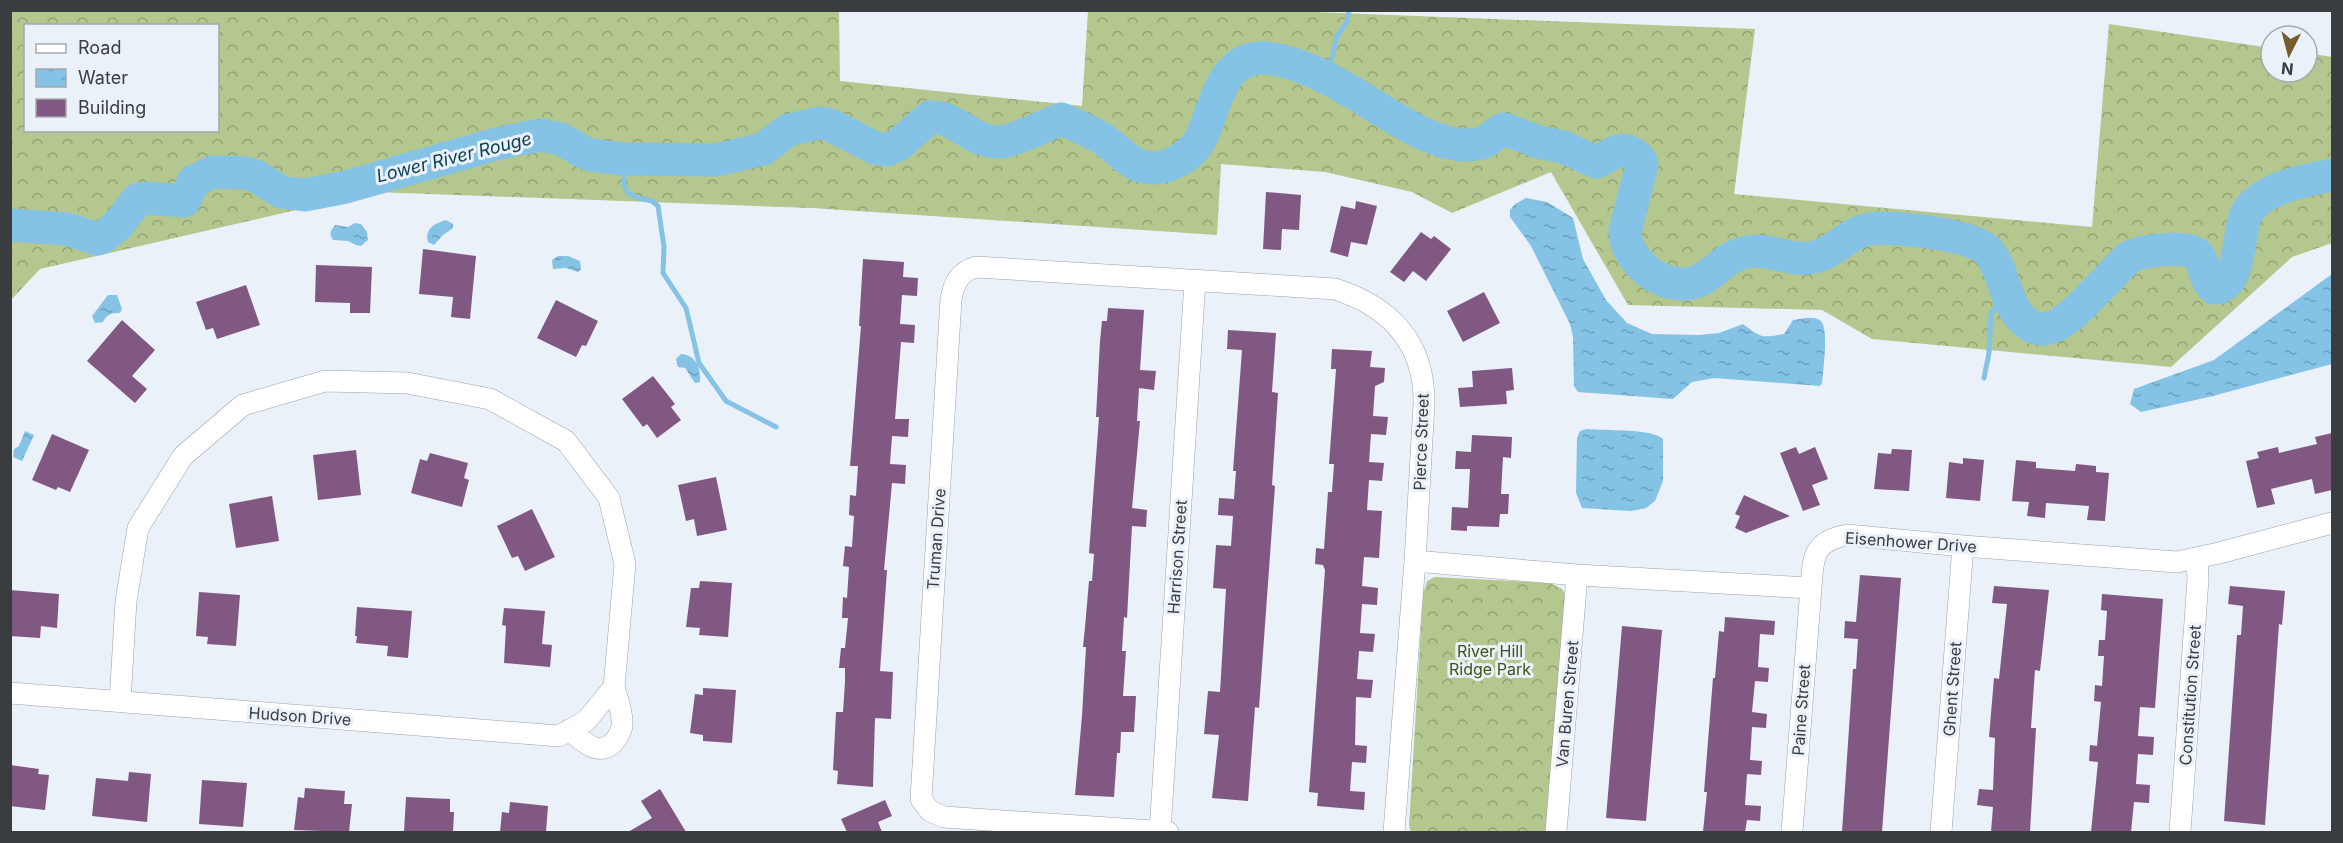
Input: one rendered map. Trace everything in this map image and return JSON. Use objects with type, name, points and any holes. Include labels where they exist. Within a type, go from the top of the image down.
[{"type":"street","name":"Pierce Street","points":[[962,274],[976,267],[1335,289],[1376,306],[1402,331],[1418,363],[1424,393],[1415,561],[1394,832]]},
{"type":"street","name":"Truman Drive","points":[[962,274],[956,280],[951,299],[921,799],[930,811],[944,817],[1160,832]]},
{"type":"street","name":"Harrison Street","points":[[1160,832],[1195,281]]},
{"type":"street","points":[[120,702],[126,601],[138,528],[183,456],[243,405],[325,381],[407,383],[490,399],[566,441],[609,498],[625,564],[614,687],[622,725],[617,739],[611,744],[601,749],[591,747],[578,726],[614,687]]},
{"type":"street","name":"Eisenhower Drive","points":[[1811,588],[1812,567],[1818,548],[1829,538],[1847,534],[1962,546],[2177,562],[2332,523]]},
{"type":"street","name":"Ghent Street","points":[[1941,832],[1962,546]]},
{"type":"street","name":"Constitution Street","points":[[2180,832],[2198,579],[2197,558]]},
{"type":"street","points":[[1415,561],[1577,576],[1811,588]]},
{"type":"street","name":"Van Buren Street","points":[[1556,832],[1577,576]]},
{"type":"street","name":"Paine Street","points":[[1792,832],[1811,588]]},
{"type":"street","name":"Hudson Drive","points":[[10,693],[560,736],[578,726]]},
{"type":"street","points":[[1160,832],[1168,832]]},
{"type":"green space","points":[[11,10],[839,11],[840,81],[1082,106],[1088,11],[1289,11],[1755,29],[1734,194],[2092,227],[2109,24],[2259,46],[2259,84],[2319,84],[2319,55],[2332,57],[2332,243],[2292,257],[2171,367],[1872,339],[1822,310],[1628,305],[1551,172],[1452,213],[1412,192],[1325,172],[1221,164],[1217,235],[812,208],[375,192],[40,269],[11,300]]},
{"type":"green space","name":"River Hill Ridge Park","points":[[1435,577],[1550,583],[1562,589],[1565,594],[1548,832],[1411,832],[1409,826],[1423,594],[1427,581]]},
{"type":"water","points":[[1526,198],[1547,202],[1573,218],[1583,259],[1606,300],[1627,323],[1652,334],[1699,335],[1719,333],[1743,324],[1765,336],[1784,334],[1793,320],[1815,318],[1821,321],[1825,332],[1822,383],[1820,386],[1714,378],[1692,382],[1673,399],[1578,392],[1574,386],[1573,337],[1570,324],[1531,246],[1510,217],[1510,210],[1515,204]]},
{"type":"water","points":[[446,220],[453,224],[453,228],[434,245],[428,242],[427,237],[431,227]]},
{"type":"water","points":[[355,223],[361,224],[367,232],[368,240],[361,246],[348,241],[333,240],[331,232],[335,225],[348,227]]},
{"type":"water","points":[[558,256],[568,256],[580,261],[581,269],[578,272],[566,268],[553,269],[552,260]]},
{"type":"water","points":[[2332,274],[2332,364],[2209,397],[2141,412],[2130,404],[2134,389],[2214,360]]},
{"type":"water","points":[[108,295],[117,295],[122,309],[120,313],[108,316],[103,322],[95,323],[92,316]]},
{"type":"water","points":[[681,354],[694,360],[700,372],[700,382],[695,383],[685,368],[678,367],[676,359]]},
{"type":"water","points":[[1587,429],[1648,433],[1663,439],[1663,481],[1655,501],[1646,508],[1631,511],[1582,508],[1576,493],[1577,438],[1580,431]]},
{"type":"water","points":[[25,431],[34,435],[22,461],[13,457],[14,449],[19,446]]},
{"type":"building","points":[[1266,192],[1301,195],[1299,230],[1282,229],[1281,250],[1263,249]]},
{"type":"building","points":[[1356,201],[1377,206],[1367,245],[1351,242],[1348,257],[1330,252],[1341,206],[1355,209]]},
{"type":"building","points":[[1421,232],[1431,239],[1434,236],[1451,249],[1426,281],[1413,271],[1404,282],[1390,272]]},
{"type":"building","points":[[423,249],[476,256],[470,319],[451,317],[453,297],[419,294]]},
{"type":"building","points":[[863,259],[904,262],[903,277],[918,278],[917,296],[902,295],[900,324],[915,325],[914,343],[901,342],[895,419],[909,419],[908,437],[892,436],[890,464],[906,465],[905,484],[892,483],[884,570],[887,570],[880,671],[893,672],[891,719],[875,718],[873,787],[837,784],[838,771],[833,770],[836,712],[843,712],[845,682],[845,668],[839,668],[841,648],[845,648],[848,618],[842,618],[843,597],[847,598],[849,567],[843,566],[845,546],[852,547],[854,516],[849,515],[850,495],[856,496],[858,466],[850,466],[861,326],[859,326]]},
{"type":"building","points":[[316,265],[372,267],[370,313],[350,313],[350,303],[315,302]]},
{"type":"building","points":[[246,285],[260,325],[217,339],[213,328],[206,330],[196,302]]},
{"type":"building","points":[[1484,292],[1500,323],[1463,342],[1447,311]]},
{"type":"building","points":[[556,300],[598,321],[586,346],[582,345],[576,357],[537,338]]},
{"type":"building","points":[[1108,308],[1144,310],[1140,370],[1156,371],[1154,390],[1139,388],[1137,421],[1140,421],[1132,508],[1147,510],[1146,527],[1132,526],[1127,618],[1124,617],[1122,651],[1126,651],[1123,696],[1136,696],[1134,732],[1121,732],[1114,797],[1075,795],[1086,647],[1083,647],[1094,554],[1089,553],[1099,417],[1096,417],[1100,341],[1102,321],[1107,321]]},
{"type":"building","points":[[122,320],[155,350],[132,376],[147,389],[135,403],[87,361]]},
{"type":"building","points":[[1228,330],[1276,333],[1272,392],[1278,393],[1272,485],[1275,486],[1259,708],[1255,707],[1248,801],[1212,798],[1219,735],[1204,734],[1208,691],[1220,692],[1226,589],[1213,588],[1216,545],[1231,546],[1233,516],[1218,515],[1219,498],[1234,499],[1236,471],[1233,471],[1242,350],[1227,349]]},
{"type":"building","points":[[1332,349],[1372,351],[1370,367],[1385,368],[1384,382],[1375,386],[1373,416],[1388,417],[1386,435],[1371,434],[1369,462],[1384,463],[1382,481],[1369,480],[1367,510],[1382,511],[1379,558],[1364,557],[1362,586],[1378,588],[1377,605],[1362,604],[1360,633],[1375,634],[1373,652],[1359,651],[1357,679],[1373,680],[1371,698],[1356,697],[1355,745],[1367,746],[1366,763],[1352,762],[1350,791],[1365,792],[1364,810],[1317,806],[1318,793],[1309,792],[1325,570],[1323,565],[1315,564],[1316,548],[1324,549],[1328,492],[1332,492],[1334,464],[1329,464],[1336,369],[1331,369]]},
{"type":"building","points":[[1512,368],[1514,390],[1506,391],[1507,404],[1460,407],[1458,388],[1473,387],[1472,371]]},
{"type":"building","points":[[653,376],[675,404],[671,407],[681,420],[657,438],[647,424],[643,427],[622,399]]},
{"type":"building","points":[[2332,433],[2332,490],[2315,494],[2312,479],[2271,489],[2275,504],[2257,508],[2246,461],[2259,458],[2257,452],[2278,447],[2279,453],[2317,444],[2315,437]]},
{"type":"building","points":[[52,434],[89,450],[70,492],[58,487],[56,490],[32,480]]},
{"type":"building","points":[[1472,435],[1512,437],[1511,458],[1503,457],[1501,494],[1509,494],[1508,514],[1500,514],[1499,527],[1467,526],[1467,531],[1451,530],[1452,507],[1468,508],[1470,469],[1455,469],[1456,451],[1471,452]]},
{"type":"building","points":[[1796,447],[1799,454],[1815,447],[1828,479],[1812,485],[1820,505],[1803,511],[1780,453]]},
{"type":"building","points":[[1892,449],[1912,450],[1909,491],[1874,489],[1878,453],[1891,454]]},
{"type":"building","points":[[356,450],[361,495],[318,500],[313,455]]},
{"type":"building","points":[[430,453],[468,463],[464,478],[469,480],[462,507],[411,493],[420,459],[427,461]]},
{"type":"building","points":[[1963,458],[1984,460],[1980,501],[1946,498],[1949,462],[1963,464]]},
{"type":"building","points":[[2016,460],[2036,462],[2036,468],[2075,471],[2076,464],[2096,466],[2096,472],[2109,473],[2105,521],[2087,520],[2089,506],[2046,503],[2045,518],[2027,516],[2029,502],[2012,501]]},
{"type":"building","points":[[716,477],[727,530],[697,536],[694,519],[686,521],[678,485]]},
{"type":"building","points":[[1744,495],[1790,516],[1746,533],[1735,528],[1740,516],[1735,514]]},
{"type":"building","points":[[272,496],[279,541],[236,548],[229,504]]},
{"type":"building","points":[[532,509],[555,557],[525,571],[518,556],[512,558],[497,526]]},
{"type":"building","points":[[1860,575],[1901,578],[1882,832],[1842,832],[1853,669],[1856,669],[1858,639],[1844,638],[1845,621],[1856,622]]},
{"type":"building","points":[[700,581],[732,583],[728,637],[699,635],[700,628],[686,627],[691,588],[699,588]]},
{"type":"building","points":[[1994,586],[2049,590],[2040,671],[2035,670],[2031,728],[2036,728],[2030,832],[1991,832],[1993,807],[1977,805],[1979,789],[1993,790],[1995,738],[1989,737],[1994,678],[1999,679],[2007,604],[1992,603]]},
{"type":"building","points":[[2230,586],[2285,591],[2282,625],[2279,624],[2265,825],[2224,821],[2237,635],[2241,635],[2243,606],[2228,604]]},
{"type":"building","points":[[10,590],[59,594],[57,628],[41,626],[40,638],[10,636]]},
{"type":"building","points":[[199,592],[240,595],[236,646],[207,644],[208,637],[196,636]]},
{"type":"building","points":[[2102,594],[2163,599],[2155,708],[2140,707],[2138,736],[2154,737],[2153,755],[2138,754],[2136,784],[2150,785],[2149,803],[2134,802],[2131,832],[2091,832],[2098,762],[2089,761],[2090,745],[2097,746],[2101,702],[2094,701],[2095,685],[2102,686],[2104,656],[2098,656],[2099,640],[2105,640],[2107,611],[2101,610]]},
{"type":"building","points":[[357,607],[412,611],[408,658],[387,656],[388,646],[356,643]]},
{"type":"building","points":[[504,608],[545,611],[542,644],[552,645],[550,667],[504,663],[506,626],[502,625]]},
{"type":"building","points":[[1725,617],[1775,621],[1774,635],[1760,634],[1758,667],[1769,668],[1768,682],[1755,681],[1752,712],[1767,714],[1766,728],[1752,727],[1750,760],[1762,761],[1761,775],[1747,774],[1745,805],[1761,806],[1760,821],[1747,820],[1745,832],[1703,832],[1713,678],[1715,678],[1719,631],[1724,632]]},
{"type":"building","points":[[1622,626],[1662,630],[1646,821],[1606,818]]},
{"type":"building","points":[[703,688],[736,690],[732,743],[703,741],[703,735],[690,733],[695,694],[703,695]]},
{"type":"building","points":[[10,765],[39,769],[38,774],[49,775],[45,810],[10,806]]},
{"type":"building","points":[[129,772],[151,774],[147,822],[92,816],[96,778],[128,781]]},
{"type":"building","points":[[202,780],[247,783],[243,827],[199,824]]},
{"type":"building","points":[[305,788],[345,791],[344,804],[352,804],[349,832],[294,830],[298,797],[304,798]]},
{"type":"building","points":[[660,789],[686,832],[628,832],[652,818],[641,801]]},
{"type":"building","points":[[406,797],[450,799],[450,812],[454,812],[453,832],[404,832]]},
{"type":"building","points":[[885,800],[892,816],[878,822],[882,832],[847,832],[841,819]]},
{"type":"building","points":[[510,802],[548,806],[546,832],[500,832],[502,812],[509,813]]},
{"type":"waterway","points":[[1327,79],[1337,36],[1347,22],[1349,10]]},
{"type":"waterway","name":"Lower River Rouge","points":[[10,225],[67,229],[97,239],[117,226],[138,199],[184,201],[194,181],[213,172],[246,173],[258,177],[281,192],[305,195],[346,187],[496,144],[540,135],[561,139],[585,153],[596,156],[624,159],[716,160],[763,149],[788,130],[819,123],[830,125],[875,148],[886,150],[898,145],[930,117],[948,120],[981,139],[1000,142],[1022,136],[1061,119],[1103,139],[1138,165],[1158,168],[1180,160],[1195,146],[1201,138],[1222,86],[1238,65],[1250,59],[1264,58],[1287,62],[1321,75],[1397,120],[1449,143],[1465,145],[1481,143],[1504,129],[1538,142],[1563,147],[1596,162],[1621,150],[1632,153],[1642,164],[1625,232],[1627,244],[1641,265],[1662,280],[1686,284],[1698,281],[1730,259],[1752,251],[1797,258],[1815,257],[1863,231],[1882,228],[1914,230],[1951,236],[1981,246],[1989,252],[1997,264],[2015,310],[2025,322],[2035,328],[2046,329],[2076,311],[2129,257],[2143,253],[2174,249],[2192,252],[2200,258],[2207,278],[2214,288],[2224,285],[2231,277],[2235,267],[2245,216],[2250,208],[2277,189],[2332,175]]},
{"type":"waterway","points":[[624,159],[624,185],[628,193],[652,201],[658,206],[664,247],[663,273],[686,308],[699,363],[726,401],[776,427]]},
{"type":"waterway","points":[[1984,378],[1989,353],[1991,313],[2007,295]]}]
